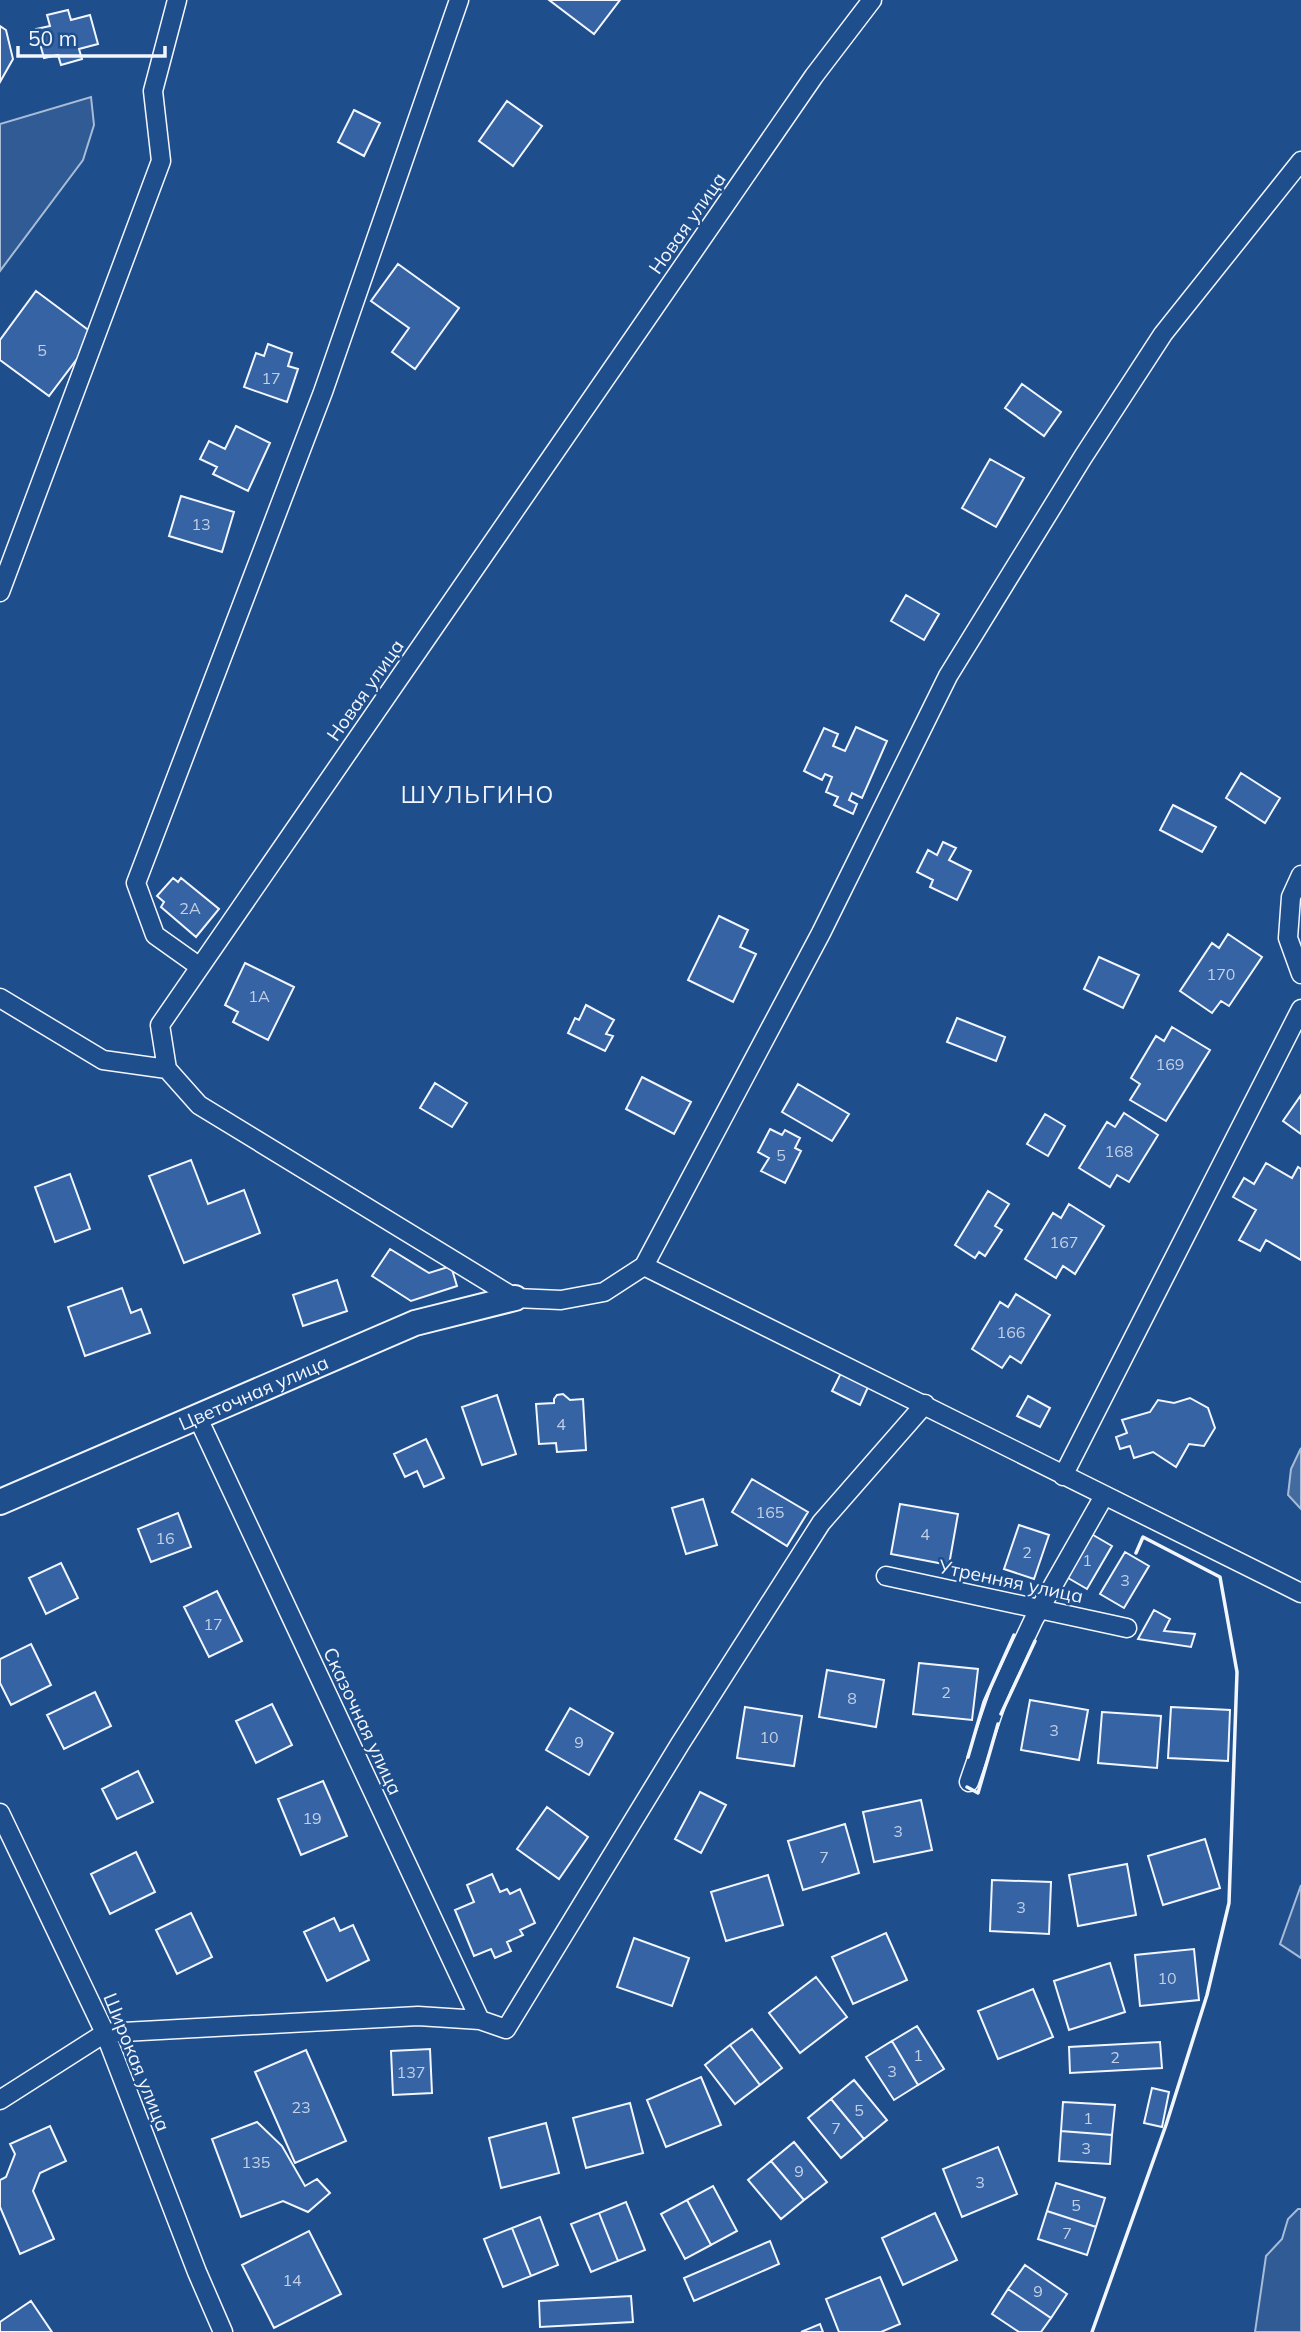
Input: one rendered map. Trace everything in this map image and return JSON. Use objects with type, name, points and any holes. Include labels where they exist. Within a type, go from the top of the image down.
[{"type":"street","points":[[0,592],[161,161],[153,90],[177,0]]},
{"type":"street","points":[[200,967],[155,935],[136,883],[323,393],[459,0]]},
{"type":"street","name":"Новая улица","points":[[167,1069],[160,1025],[814,76],[872,0]]},
{"type":"street","points":[[0,998],[103,1060],[167,1069],[199,1105],[514,1298],[561,1300],[604,1292],[644,1266],[821,933],[948,676],[1083,457],[1163,334],[1301,161]]},
{"type":"street","points":[[1301,875],[1291,897],[1289,938],[1301,974]]},
{"type":"street","points":[[1063,1476],[1301,1009]]},
{"type":"street","points":[[644,1266],[1301,1593]]},
{"type":"street","name":"Цветочная улица","points":[[0,1502],[415,1323],[514,1298]]},
{"type":"street","points":[[0,2101],[105,2033],[418,2016],[480,2020],[506,2029],[680,1744],[821,1523],[925,1404]]},
{"type":"street","name":"Сказочная улица","points":[[197,1416],[480,2020]]},
{"type":"street","points":[[969,1782],[1001,1689],[1039,1609],[1104,1496]]},
{"type":"street","name":"Утренняя улица","points":[[886,1576],[1127,1629]]},
{"type":"street","name":"Широкая улица","points":[[0,1813],[105,2033],[197,2272],[223,2332]]},
{"type":"shaded area","points":[[91,97],[94,125],[83,160],[0,271],[0,124]]},
{"type":"shaded area","points":[[1301,1448],[1301,1509],[1288,1495],[1291,1469]]},
{"type":"shaded area","points":[[1301,1885],[1301,1958],[1280,1944]]},
{"type":"shaded area","points":[[1301,2209],[1301,2332],[1255,2332],[1266,2256],[1282,2239],[1288,2219]]},
{"type":"building","points":[[549,0],[620,0],[594,34]]},
{"type":"building","points":[[68,10],[71,20],[90,15],[98,44],[79,49],[82,59],[61,65],[58,55],[44,58],[36,29],[50,26],[47,15]]},
{"type":"building","points":[[0,26],[6,30],[13,59],[0,82]]},
{"type":"building","points":[[507,101],[542,126],[513,166],[479,141]]},
{"type":"building","points":[[354,110],[380,123],[364,156],[338,142]]},
{"type":"building","points":[[398,264],[459,308],[415,369],[392,352],[409,328],[371,301]]},
{"type":"building","points":[[36,291],[95,335],[49,396],[0,360],[0,340]]},
{"type":"building","points":[[268,344],[292,353],[288,366],[298,369],[287,402],[244,387],[256,353],[264,356]]},
{"type":"building","points":[[1022,384],[1061,412],[1044,436],[1005,408]]},
{"type":"building","points":[[236,426],[270,443],[248,491],[213,474],[217,467],[200,459],[209,441],[225,449]]},
{"type":"building","points":[[990,459],[1024,478],[996,527],[962,508]]},
{"type":"building","points":[[181,496],[234,512],[222,552],[169,536]]},
{"type":"building","points":[[906,595],[939,614],[924,640],[891,621]]},
{"type":"building","points":[[856,727],[887,741],[862,798],[852,793],[849,800],[857,804],[853,814],[834,805],[838,797],[826,792],[832,777],[825,774],[822,780],[804,771],[824,728],[838,734],[833,746],[845,751]]},
{"type":"building","points":[[1241,773],[1280,798],[1265,823],[1226,798]]},
{"type":"building","points":[[1173,805],[1216,827],[1202,852],[1160,830]]},
{"type":"building","points":[[943,842],[956,848],[949,860],[971,871],[957,900],[930,887],[933,880],[917,872],[928,850],[937,855]]},
{"type":"building","points":[[173,878],[178,882],[181,878],[219,909],[196,937],[161,907],[164,902],[157,896]]},
{"type":"building","points":[[719,916],[748,930],[740,947],[756,954],[733,1002],[688,980]]},
{"type":"building","points":[[1228,934],[1262,957],[1229,1006],[1221,1001],[1212,1013],[1180,991],[1212,943],[1219,948]]},
{"type":"building","points":[[1099,957],[1139,975],[1123,1008],[1084,989]]},
{"type":"building","points":[[245,963],[294,987],[268,1040],[233,1022],[238,1012],[225,1005]]},
{"type":"building","points":[[586,1005],[614,1020],[606,1034],[613,1036],[605,1051],[568,1033],[575,1018],[579,1020]]},
{"type":"building","points":[[957,1018],[1005,1037],[996,1061],[947,1042]]},
{"type":"building","points":[[1172,1027],[1210,1050],[1166,1121],[1130,1100],[1140,1084],[1131,1078],[1156,1036],[1164,1041]]},
{"type":"building","points":[[642,1077],[691,1102],[674,1134],[626,1109]]},
{"type":"building","points":[[435,1083],[467,1103],[452,1127],[420,1108]]},
{"type":"building","points":[[798,1084],[849,1114],[832,1141],[782,1112]]},
{"type":"building","points":[[1301,1095],[1301,1134],[1283,1121]]},
{"type":"building","points":[[1124,1113],[1158,1135],[1129,1182],[1117,1175],[1110,1187],[1079,1168],[1107,1122],[1115,1127]]},
{"type":"building","points":[[1045,1114],[1065,1126],[1048,1156],[1027,1144]]},
{"type":"building","points":[[770,1129],[782,1135],[785,1130],[800,1138],[795,1148],[801,1151],[785,1183],[761,1171],[769,1158],[758,1152]]},
{"type":"building","points":[[191,1160],[208,1204],[244,1190],[260,1233],[184,1263],[149,1176]]},
{"type":"building","points":[[1266,1163],[1292,1178],[1298,1167],[1301,1169],[1301,1260],[1266,1240],[1260,1251],[1239,1240],[1256,1210],[1233,1197],[1244,1178],[1254,1184]]},
{"type":"building","points":[[70,1174],[90,1229],[55,1242],[35,1187]]},
{"type":"building","points":[[988,1191],[1009,1204],[995,1226],[1002,1230],[985,1256],[979,1252],[975,1258],[955,1245]]},
{"type":"building","points":[[1069,1204],[1104,1226],[1075,1274],[1063,1266],[1056,1278],[1025,1259],[1053,1213],[1061,1218]]},
{"type":"building","points":[[390,1249],[429,1273],[451,1266],[457,1286],[411,1301],[372,1276]]},
{"type":"building","points":[[337,1280],[347,1311],[303,1326],[293,1295]]},
{"type":"building","points":[[122,1288],[131,1313],[141,1309],[150,1333],[85,1356],[68,1307]]},
{"type":"building","points":[[1016,1294],[1050,1315],[1021,1363],[1010,1356],[1002,1368],[972,1349],[1000,1302],[1008,1307]]},
{"type":"building","points":[[842,1371],[869,1385],[860,1405],[832,1391]]},
{"type":"building","points":[[563,1394],[570,1400],[583,1399],[586,1450],[557,1452],[556,1443],[539,1444],[536,1404],[554,1403],[557,1395]]},
{"type":"building","points":[[497,1395],[516,1454],[482,1465],[462,1407]]},
{"type":"building","points":[[1028,1396],[1050,1408],[1040,1427],[1017,1416]]},
{"type":"building","points":[[1190,1398],[1208,1408],[1215,1428],[1204,1446],[1189,1444],[1176,1467],[1153,1452],[1134,1458],[1130,1446],[1120,1449],[1116,1437],[1127,1433],[1122,1420],[1150,1412],[1158,1400],[1174,1403]]},
{"type":"building","points":[[426,1439],[444,1478],[424,1487],[417,1471],[405,1477],[394,1454]]},
{"type":"building","points":[[752,1479],[808,1512],[787,1546],[732,1512]]},
{"type":"building","points":[[703,1499],[717,1545],[686,1554],[672,1508]]},
{"type":"building","points":[[900,1504],[958,1514],[949,1565],[891,1554]]},
{"type":"building","points":[[178,1513],[191,1547],[151,1562],[138,1529]]},
{"type":"building","points":[[1019,1525],[1049,1535],[1034,1579],[1004,1569]]},
{"type":"building","points":[[1088,1532],[1112,1546],[1087,1589],[1063,1575]]},
{"type":"building","points":[[1125,1552],[1149,1566],[1124,1608],[1100,1594]]},
{"type":"building","points":[[61,1563],[78,1598],[46,1614],[29,1578]]},
{"type":"building","points":[[217,1591],[242,1641],[209,1657],[184,1607]]},
{"type":"building","points":[[1154,1610],[1170,1619],[1164,1631],[1195,1634],[1191,1647],[1138,1639]]},
{"type":"building","points":[[31,1644],[51,1685],[11,1705],[0,1683],[0,1659]]},
{"type":"building","points":[[919,1663],[978,1669],[972,1720],[913,1714]]},
{"type":"building","points":[[827,1670],[884,1680],[876,1727],[819,1717]]},
{"type":"building","points":[[95,1692],[111,1726],[64,1749],[47,1715]]},
{"type":"building","points":[[1030,1700],[1088,1710],[1079,1760],[1021,1750]]},
{"type":"building","points":[[272,1704],[292,1745],[256,1763],[236,1721]]},
{"type":"building","points":[[745,1707],[802,1716],[794,1766],[737,1758]]},
{"type":"building","points":[[1171,1707],[1230,1710],[1228,1761],[1168,1758]]},
{"type":"building","points":[[570,1708],[613,1733],[589,1775],[546,1750]]},
{"type":"building","points":[[1102,1712],[1161,1716],[1157,1768],[1098,1763]]},
{"type":"building","points":[[138,1771],[153,1802],[117,1819],[102,1789]]},
{"type":"building","points":[[323,1781],[347,1836],[301,1855],[278,1799]]},
{"type":"building","points":[[700,1792],[726,1805],[701,1853],[675,1839]]},
{"type":"building","points":[[921,1800],[932,1850],[874,1862],[863,1812]]},
{"type":"building","points":[[547,1807],[588,1837],[559,1879],[517,1849]]},
{"type":"building","points":[[845,1824],[859,1873],[803,1890],[788,1841]]},
{"type":"building","points":[[1205,1839],[1220,1888],[1163,1905],[1148,1856]]},
{"type":"building","points":[[136,1852],[155,1892],[110,1914],[91,1874]]},
{"type":"building","points":[[1127,1864],[1136,1915],[1078,1926],[1069,1875]]},
{"type":"building","points":[[492,1874],[500,1892],[507,1889],[510,1894],[520,1889],[535,1923],[520,1930],[523,1935],[507,1942],[511,1951],[495,1958],[491,1949],[474,1956],[455,1910],[474,1902],[467,1885]]},
{"type":"building","points":[[768,1875],[783,1925],[726,1941],[711,1892]]},
{"type":"building","points":[[992,1880],[1051,1882],[1049,1934],[990,1931]]},
{"type":"building","points":[[191,1913],[212,1957],[177,1974],[156,1930]]},
{"type":"building","points":[[334,1918],[340,1931],[353,1925],[369,1960],[327,1981],[304,1932]]},
{"type":"building","points":[[886,1933],[907,1980],[853,2004],[832,1957]]},
{"type":"building","points":[[634,1938],[689,1958],[672,2006],[617,1987]]},
{"type":"building","points":[[1194,1949],[1199,2000],[1140,2006],[1135,1955]]},
{"type":"building","points":[[1110,1963],[1125,2012],[1069,2030],[1054,1981]]},
{"type":"building","points":[[816,1977],[847,2017],[800,2053],[769,2013]]},
{"type":"building","points":[[1033,1989],[1053,2037],[998,2059],[978,2011]]},
{"type":"building","points":[[917,2026],[944,2069],[918,2085],[892,2041]]},
{"type":"building","points":[[752,2029],[782,2068],[760,2085],[730,2045]]},
{"type":"building","points":[[892,2041],[918,2085],[894,2100],[866,2057]]},
{"type":"building","points":[[1160,2042],[1162,2068],[1070,2073],[1069,2047]]},
{"type":"building","points":[[730,2045],[760,2085],[735,2104],[705,2065]]},
{"type":"building","points":[[430,2049],[432,2093],[393,2095],[391,2051]]},
{"type":"building","points":[[306,2050],[346,2141],[295,2163],[255,2072]]},
{"type":"building","points":[[701,2077],[721,2125],[666,2147],[647,2100]]},
{"type":"building","points":[[854,2080],[887,2120],[864,2139],[831,2099]]},
{"type":"building","points":[[1152,2088],[1169,2092],[1162,2127],[1144,2123]]},
{"type":"building","points":[[831,2099],[864,2139],[841,2158],[808,2118]]},
{"type":"building","points":[[1063,2102],[1115,2105],[1112,2135],[1061,2131]]},
{"type":"building","points":[[630,2103],[643,2153],[586,2168],[573,2118]]},
{"type":"building","points":[[257,2122],[282,2146],[305,2186],[317,2179],[330,2193],[308,2212],[283,2201],[241,2217],[212,2139]]},
{"type":"building","points":[[546,2123],[559,2173],[501,2188],[489,2138]]},
{"type":"building","points":[[50,2126],[66,2161],[40,2173],[33,2191],[54,2239],[20,2254],[0,2207],[0,2180],[6,2177],[15,2154],[10,2144]]},
{"type":"building","points":[[1061,2131],[1112,2135],[1110,2164],[1059,2161]]},
{"type":"building","points":[[794,2142],[827,2182],[804,2200],[771,2161]]},
{"type":"building","points":[[998,2147],[1017,2194],[962,2217],[943,2169]]},
{"type":"building","points":[[771,2161],[804,2200],[781,2219],[748,2180]]},
{"type":"building","points":[[1056,2183],[1105,2198],[1096,2227],[1047,2211]]},
{"type":"building","points":[[713,2186],[737,2231],[711,2245],[687,2200]]},
{"type":"building","points":[[687,2200],[711,2245],[685,2259],[661,2214]]},
{"type":"building","points":[[626,2202],[645,2250],[618,2261],[599,2213]]},
{"type":"building","points":[[1047,2211],[1096,2227],[1087,2255],[1038,2239]]},
{"type":"building","points":[[599,2213],[618,2261],[591,2272],[571,2224]]},
{"type":"building","points":[[935,2213],[957,2260],[903,2285],[882,2238]]},
{"type":"building","points":[[540,2217],[558,2265],[531,2276],[512,2228]]},
{"type":"building","points":[[512,2228],[531,2276],[503,2287],[484,2239]]},
{"type":"building","points":[[309,2231],[341,2294],[274,2328],[242,2265]]},
{"type":"building","points":[[770,2241],[779,2264],[694,2301],[684,2278]]},
{"type":"building","points":[[1025,2265],[1067,2294],[1051,2318],[1008,2289]]},
{"type":"building","points":[[880,2277],[900,2324],[881,2332],[839,2332],[826,2299]]},
{"type":"building","points":[[1008,2289],[1051,2318],[1041,2332],[1019,2332],[992,2314]]},
{"type":"building","points":[[631,2296],[633,2322],[540,2327],[539,2301]]},
{"type":"building","points":[[31,2301],[52,2332],[0,2332],[0,2322]]},
{"type":"building","points":[[820,2324],[823,2332],[801,2332]]},
{"type":"wall","points":[[1092,2332],[1166,2125],[1207,1995],[1229,1903],[1237,1672],[1220,1577],[1143,1537],[1136,1553]]},
{"type":"wall","points":[[968,1757],[984,1702],[1014,1635]]},
{"type":"wall","points":[[1001,1714],[1035,1641]]},
{"type":"wall","points":[[967,1787],[978,1793],[998,1724]]},
{"type":"district","name":"ШУЛЬГИНО","points":[[478,795]]}]
